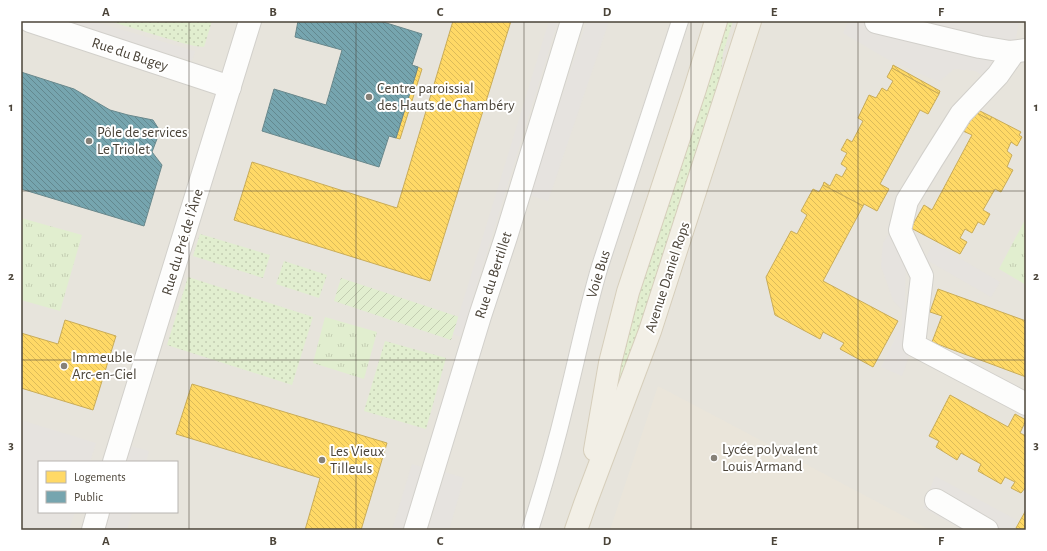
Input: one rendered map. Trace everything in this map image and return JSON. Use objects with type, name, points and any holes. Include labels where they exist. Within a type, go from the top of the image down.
[{"type":"main road","points":[[585,504],[610,363],[628,292],[716,21]]},
{"type":"main road","name":"Avenue Daniel Rops","points":[[576,530],[650,331],[750,21]]},
{"type":"street","name":"Rue du Bugey","points":[[30,21],[230,87]]},
{"type":"street","name":"Rue du Pré de l'Âne","points":[[114,461],[250,21]]},
{"type":"street","name":"Rue du Bertillet","points":[[415,530],[572,21]]},
{"type":"street","points":[[876,22],[980,47],[1010,52],[1020,51]]},
{"type":"street","points":[[1020,51],[962,114],[907,201],[900,230],[922,276],[914,345],[1026,404]]},
{"type":"street","points":[[936,500],[987,530]]},
{"type":"street","points":[[93,530],[98,513]]},
{"type":"lane","name":"Voie Bus","points":[[530,530],[539,503],[563,414],[600,266],[680,21]]},
{"type":"shaded area","points":[[21,21],[1026,21],[1026,530],[21,530]]},
{"type":"shaded area","points":[[64,21],[92,21],[195,51],[192,61],[64,23]]},
{"type":"shaded area","points":[[549,21],[558,21],[461,337],[453,334]]},
{"type":"shaded area","points":[[587,21],[609,21],[548,201],[529,195]]},
{"type":"shaded area","points":[[848,21],[1019,22],[1009,74],[1001,86],[975,71],[954,69],[939,82],[887,59],[843,33]]},
{"type":"shaded area","points":[[888,235],[906,247],[905,307],[912,337],[912,347],[902,376],[881,367],[902,325],[902,310],[893,300],[881,266],[883,243]]},
{"type":"shaded area","points":[[934,243],[1000,282],[991,297],[925,259]]},
{"type":"shaded area","name":"Lycée polyvalent Louis Armand","points":[[658,386],[930,530],[610,530]]},
{"type":"shaded area","points":[[21,420],[96,443],[90,461],[38,461],[38,513],[75,513],[69,530],[21,530]]},
{"type":"shaded area","points":[[127,445],[149,451],[146,461],[122,461]]},
{"type":"shaded area","points":[[412,464],[422,467],[403,530],[392,530]]},
{"type":"shaded area","points":[[445,472],[464,478],[449,530],[428,530]]},
{"type":"shaded area","points":[[935,476],[1026,525],[1026,530],[963,530],[923,508]]},
{"type":"shaded area","points":[[108,513],[132,513],[127,530],[103,530]]},
{"type":"green space","points":[[109,21],[212,21],[204,47],[182,43]]},
{"type":"green space","points":[[726,21],[733,21],[723,53],[718,101],[617,398],[611,397],[633,295]]},
{"type":"green space","points":[[21,218],[82,235],[60,311],[21,300]]},
{"type":"green space","points":[[1026,218],[1026,285],[999,269]]},
{"type":"green space","points":[[200,234],[270,255],[263,278],[193,256]]},
{"type":"green space","points":[[284,261],[327,275],[319,298],[276,284]]},
{"type":"green space","points":[[188,277],[313,317],[292,385],[167,345]]},
{"type":"green space","points":[[341,278],[459,317],[451,340],[334,301]]},
{"type":"green space","points":[[325,317],[377,332],[364,379],[313,363]]},
{"type":"green space","points":[[385,341],[446,358],[426,429],[364,411]]},
{"type":"building: Logements","points":[[453,21],[511,21],[430,281],[234,220],[252,162],[397,208]]},
{"type":"building: Logements","points":[[893,65],[940,91],[939,94],[892,68]]},
{"type":"building: Logements","points":[[418,67],[422,69],[400,139],[396,138]]},
{"type":"building: Logements","points":[[892,68],[939,94],[928,114],[920,110],[880,184],[889,189],[877,211],[864,204],[863,206],[823,185],[824,182],[830,186],[836,174],[842,177],[847,168],[841,164],[847,153],[841,150],[847,139],[852,142],[863,121],[858,118],[869,95],[876,98],[882,88],[887,91],[893,81],[887,77]]},
{"type":"building: Logements","points":[[978,110],[992,117],[990,120],[973,111]]},
{"type":"building: Logements","points":[[973,111],[990,120],[992,117],[1021,132],[1019,135],[1022,137],[1017,146],[1011,142],[1007,151],[1012,155],[1007,167],[1013,170],[1001,192],[995,189],[983,210],[990,214],[984,225],[978,222],[972,233],[965,229],[960,238],[967,242],[960,254],[911,228],[924,205],[932,210],[972,135],[963,131]]},
{"type":"building: Logements","points":[[823,185],[863,206],[823,281],[898,321],[873,367],[840,349],[844,343],[823,332],[820,339],[775,315],[766,277],[791,231],[797,234],[807,215],[801,211],[813,189],[819,192]]},
{"type":"building: Logements","points":[[938,289],[1026,321],[1026,377],[932,342],[942,316],[930,312]]},
{"type":"building: Logements","name":"Immeuble Arc-en-Ciel","points":[[65,320],[116,336],[93,410],[21,388],[21,333],[58,344]]},
{"type":"building: Logements","name":"Les Vieux Tilleuls","points":[[192,384],[387,443],[361,530],[305,530],[320,478],[176,434]]},
{"type":"building: Logements","points":[[950,395],[1008,427],[1015,414],[1026,420],[1020,433],[1026,436],[1026,488],[1021,493],[1011,488],[1015,482],[1005,477],[1001,484],[978,471],[981,464],[961,453],[957,460],[936,447],[939,441],[929,436]]},
{"type":"building: Logements","points":[[1026,510],[1026,530],[1020,530],[1016,528]]},
{"type":"building: Public","name":"Centre paroissial des Hauts de Chambéry","points":[[298,21],[380,21],[422,34],[412,65],[418,67],[396,138],[389,136],[379,167],[262,131],[274,89],[326,105],[342,50],[295,37]]},
{"type":"building: Public","name":"Pôle de services Le Triolet","points":[[21,72],[74,89],[110,110],[153,120],[160,131],[152,152],[162,165],[144,226],[21,189]]},
{"type":"place","name":"Centre paroissial des Hauts de Chambéry","points":[[369,97]]},
{"type":"place","name":"Pôle de services Le Triolet","points":[[89,141]]},
{"type":"place","name":"Immeuble Arc-en-Ciel","points":[[64,366]]},
{"type":"place","name":"Lycée polyvalent Louis Armand","points":[[714,458]]},
{"type":"place","name":"Les Vieux Tilleuls","points":[[322,460]]}]
